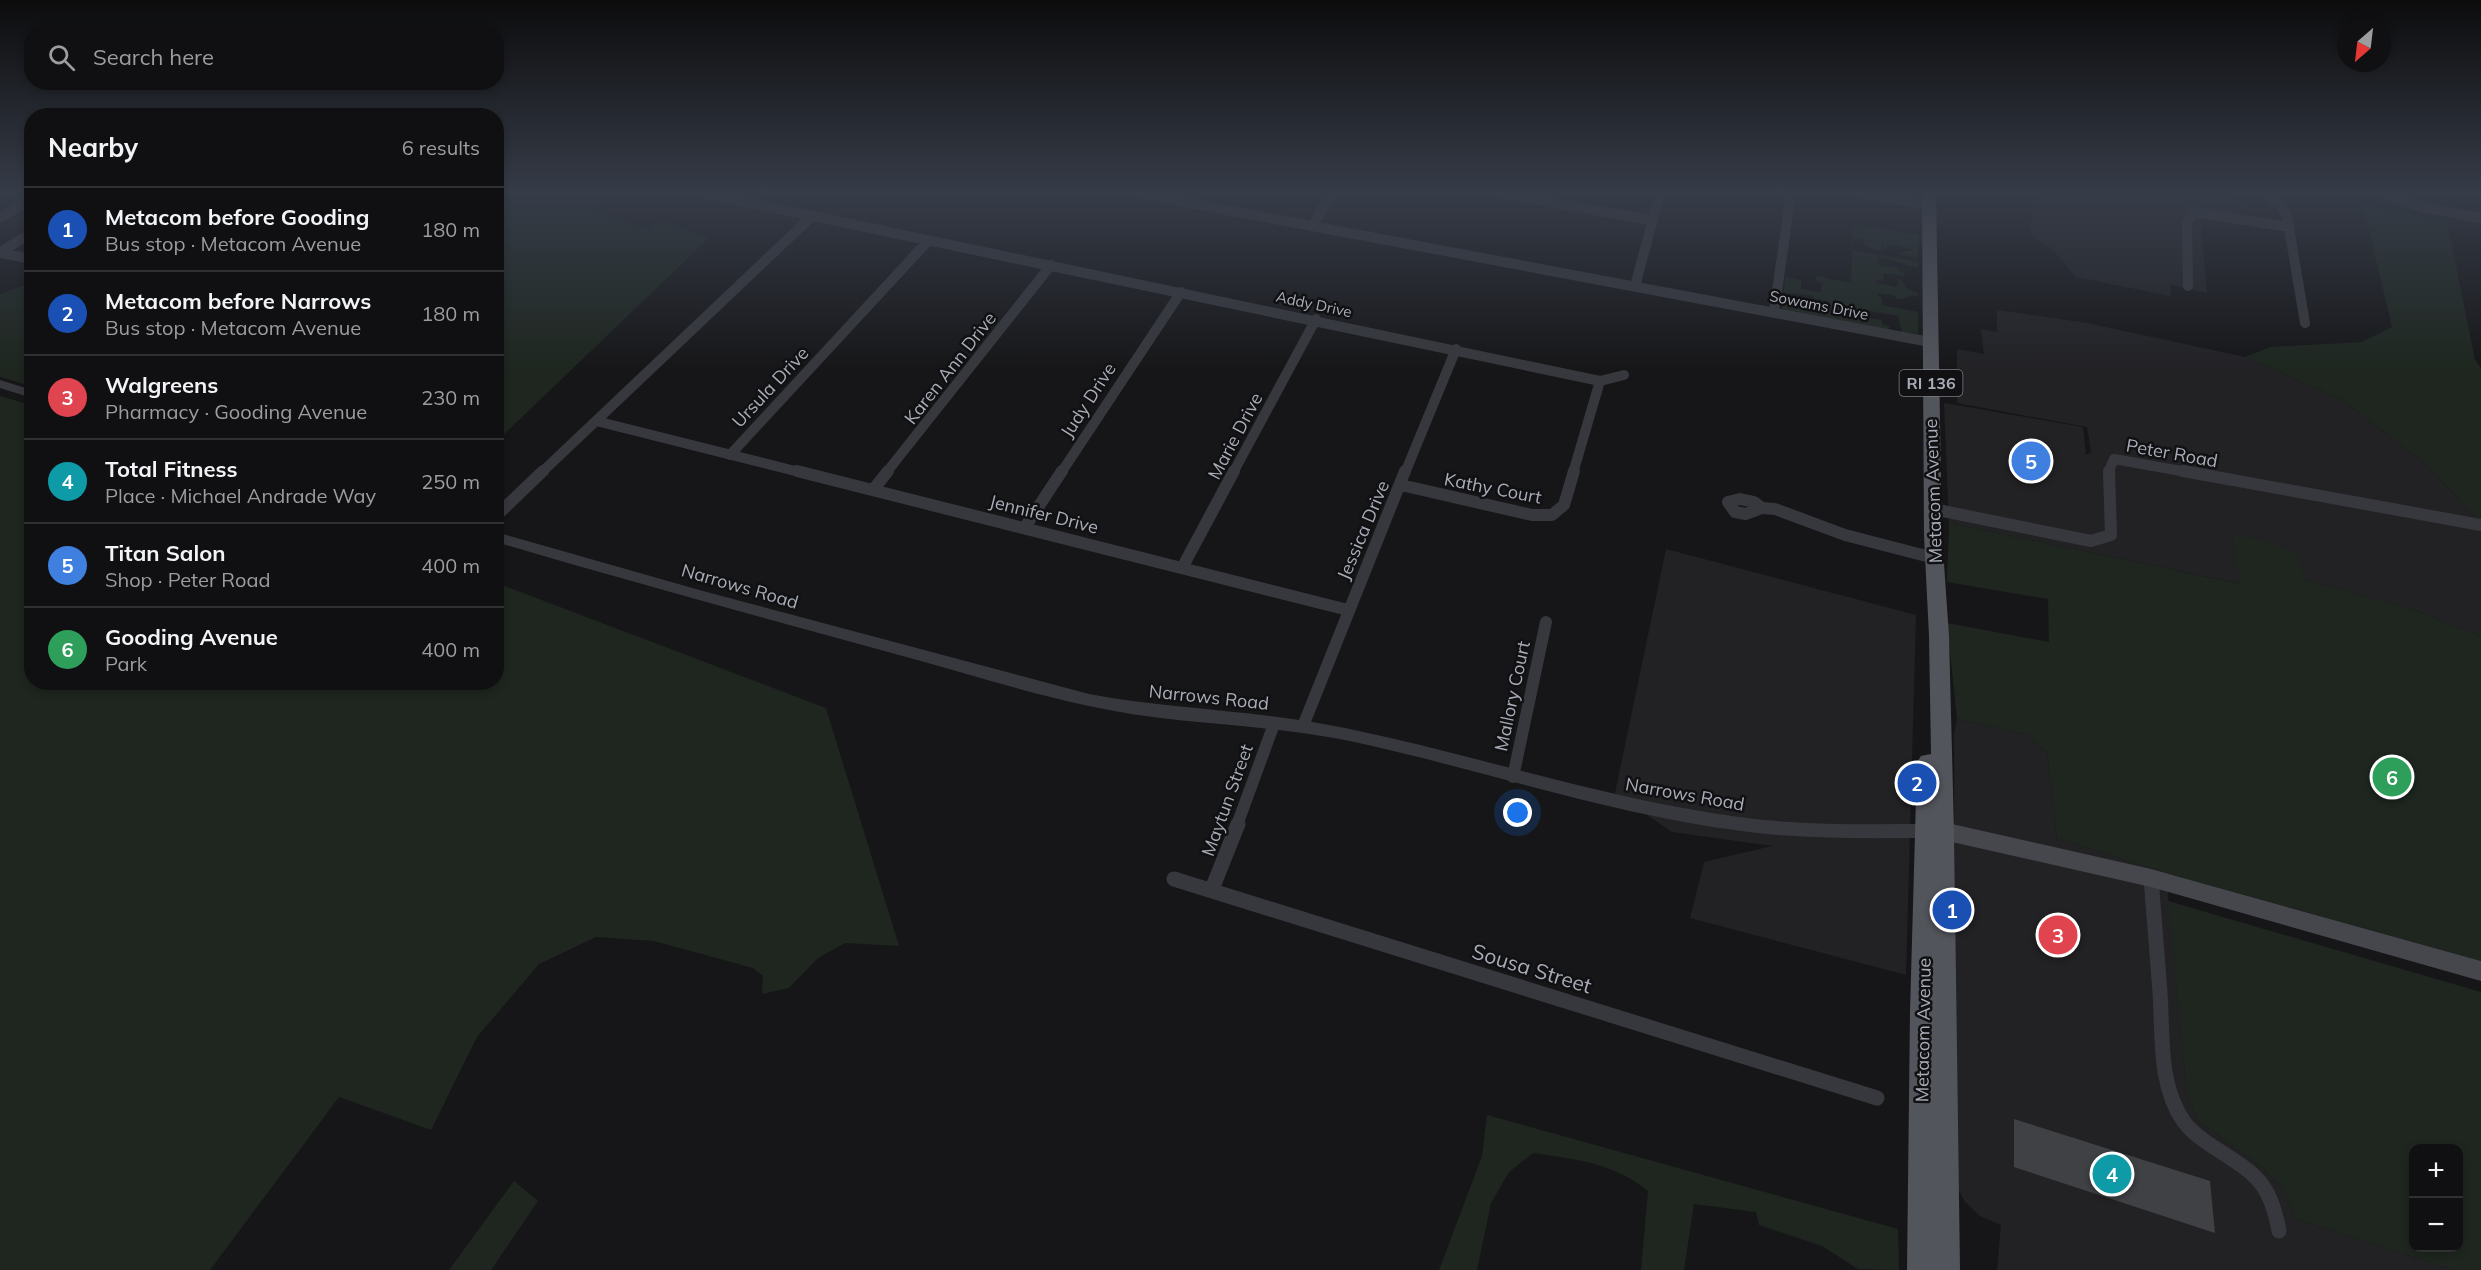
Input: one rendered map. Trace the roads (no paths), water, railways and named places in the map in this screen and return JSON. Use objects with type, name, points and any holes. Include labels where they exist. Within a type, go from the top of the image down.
[{"type":"main road","name":"Metacom Avenue","points":[[1929,252],[1933,509],[1940,636],[1936,831],[1946,1270]]},
{"type":"main road","name":"Metacom Avenue","points":[[1921,1270],[1923,1012],[1936,831]]},
{"type":"main road","points":[[1936,831],[2151,878],[2481,971]]},
{"type":"street","points":[[1,252],[24,257]]},
{"type":"street","points":[[504,508],[774,252]]},
{"type":"street","name":"Ursula Drive","points":[[596,420],[730,455],[918,252]]},
{"type":"street","name":"Addy Drive","points":[[986,252],[1456,348],[1600,381]]},
{"type":"street","name":"Sowams Drive","points":[[1453,252],[1930,342]]},
{"type":"street","points":[[1635,286],[1644,252]]},
{"type":"street","points":[[1774,312],[1783,252]]},
{"type":"street","points":[[2187,252],[2188,286]]},
{"type":"street","points":[[2293,252],[2305,323]]},
{"type":"street","name":"Karen Ann Drive","points":[[873,490],[1051,265]]},
{"type":"street","name":"Judy Drive","points":[[1025,527],[1181,292]]},
{"type":"street","name":"Marie Drive","points":[[1182,568],[1316,320]]},
{"type":"street","name":"Jessica Drive","points":[[1303,726],[1348,610],[1456,348]]},
{"type":"street","points":[[1600,381],[1624,375]]},
{"type":"street","name":"Kathy Court","points":[[1401,486],[1532,515],[1552,515],[1564,505],[1600,381]]},
{"type":"street","points":[[0,384],[24,392]]},
{"type":"street","name":"Jennifer Drive","points":[[730,455],[1025,527],[1348,610]]},
{"type":"street","name":"Peter Road","points":[[1933,509],[2091,541],[2102,539],[2111,535],[2114,526],[2108,476],[2110,464],[2115,459],[2481,525]]},
{"type":"street","points":[[1762,508],[1775,509],[1935,566]]},
{"type":"street","name":"Narrows Road","points":[[504,539],[788,620],[1090,700],[1165,714],[1303,726],[1643,807],[1754,826],[1840,831],[1936,831]]},
{"type":"street","name":"Mallory Court","points":[[1513,777],[1546,622]]},
{"type":"street","name":"Maytun Street","points":[[1212,889],[1248,799],[1274,724]]},
{"type":"street","points":[[2151,878],[2166,1067],[2173,1101],[2192,1131],[2252,1172],[2263,1185],[2272,1200],[2279,1231]]},
{"type":"street","name":"Sousa Street","points":[[1174,879],[1877,1098]]},
{"type":"place","name":"Titan Salon","points":[[2031,461]]},
{"type":"place","name":"Gooding Avenue","points":[[2392,777]]},
{"type":"place","name":"Metacom before Narrows","points":[[1917,783]]},
{"type":"place","name":"Metacom before Gooding","points":[[1952,910]]},
{"type":"place","name":"Walgreens","points":[[2058,935]]},
{"type":"place","name":"Total Fitness","points":[[2112,1174]]}]
